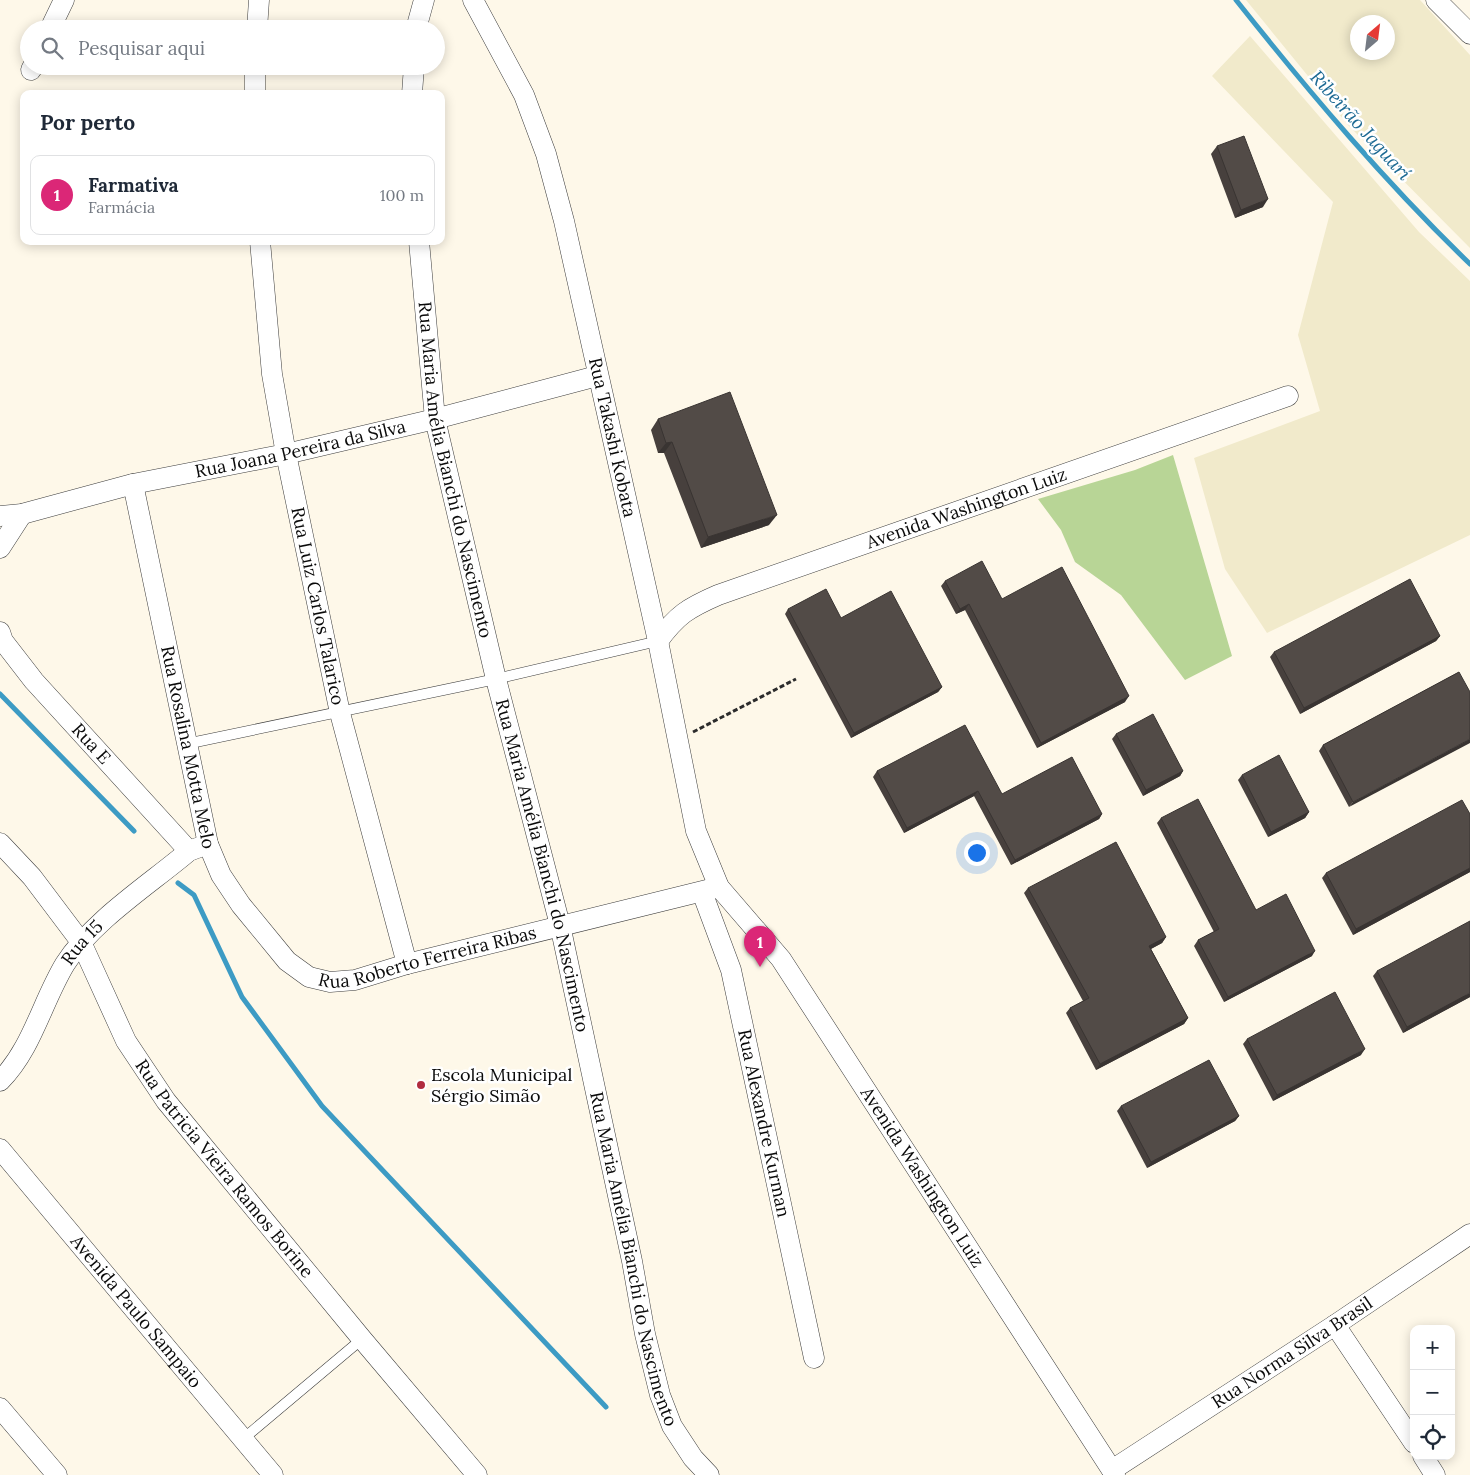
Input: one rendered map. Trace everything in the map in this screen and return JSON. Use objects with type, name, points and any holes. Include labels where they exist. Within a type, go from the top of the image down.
[{"type":"street","points":[[54,20],[64,0]]},
{"type":"street","points":[[258,20],[259,0]]},
{"type":"street","points":[[418,20],[424,0]]},
{"type":"street","name":"Rua Takashi Kobata","points":[[473,0],[524,95],[546,154],[564,221],[597,376],[658,641],[696,830],[710,889]]},
{"type":"street","points":[[1436,0],[1470,34]]},
{"type":"street","points":[[255,75],[255,90]]},
{"type":"street","points":[[412,90],[413,75]]},
{"type":"street","name":"Rua Luiz Carlos Talarico","points":[[260,245],[272,374],[286,454],[340,713],[407,964]]},
{"type":"street","name":"Rua Maria Amélia Bianchi do Nascimento","points":[[419,245],[435,419],[496,679],[560,925],[632,1262],[644,1334],[660,1395],[672,1426],[693,1458],[710,1475]]},
{"type":"street","name":"Rua Joana Pereira da Silva","points":[[0,516],[22,514],[133,484],[286,454],[435,419],[597,376]]},
{"type":"street","name":"Avenida Washington Luiz","points":[[658,641],[672,621],[693,606],[718,595],[1288,396]]},
{"type":"street","name":"Rua Rosalina Motta Melo","points":[[133,484],[208,844],[221,875],[241,905],[287,961],[309,977]]},
{"type":"street","points":[[0,548],[22,514]]},
{"type":"street","name":"Rua E","points":[[0,632],[3,641],[34,681],[189,851]]},
{"type":"street","name":"Rua Patricia Vieira Ramos Borine","points":[[0,843],[32,877],[80,942],[126,1040],[166,1101],[477,1475]]},
{"type":"street","name":"Rua 15","points":[[0,1081],[12,1069],[19,1057],[64,966],[80,942],[189,851],[208,844]]},
{"type":"street","name":"Avenida Washington Luiz","points":[[710,889],[781,959],[1114,1472]]},
{"type":"street","name":"Rua Roberto Ferreira Ribas","points":[[309,977],[330,982],[355,980],[407,964],[710,889]]},
{"type":"street","name":"Rua Alexandre Kurman","points":[[710,889],[730,970],[814,1358]]},
{"type":"street","name":"Avenida Paulo Sampaio","points":[[0,1149],[273,1475]]},
{"type":"street","name":"Rua Norma Silva Brasil","points":[[1114,1472],[1470,1234]]},
{"type":"street","points":[[1335,1325],[1410,1437]]},
{"type":"street","points":[[0,1408],[57,1475]]},
{"type":"street","points":[[1426,1460],[1436,1475]]},
{"type":"lane","points":[[186,744],[496,679],[658,641]]},
{"type":"lane","points":[[244,1439],[362,1339]]},
{"type":"path","points":[[678,740],[796,679]]},
{"type":"shaded area","points":[[1246,0],[1420,0],[1470,55],[1470,248],[1348,125]]},
{"type":"shaded area","points":[[1250,36],[1419,232],[1470,281],[1470,535],[1267,633],[1225,569],[1194,458],[1320,411],[1298,335],[1333,202],[1212,76]]},
{"type":"green space","points":[[1173,455],[1232,656],[1185,680],[1121,595],[1075,562],[1061,530],[1038,499],[1135,470]]},
{"type":"building","points":[[1244,136],[1268,199],[1241,210],[1217,146]]},
{"type":"building","points":[[730,392],[777,515],[708,537],[672,442],[666,443],[658,419]]},
{"type":"building","points":[[982,561],[1002,599],[1062,567],[1129,696],[1041,743],[969,604],[960,609],[945,581]]},
{"type":"building","points":[[1410,579],[1440,636],[1304,708],[1274,652]]},
{"type":"building","points":[[826,589],[841,618],[891,591],[942,687],[854,733],[788,609]]},
{"type":"building","points":[[1459,672],[1470,692],[1470,739],[1353,802],[1323,745]]},
{"type":"building","points":[[1153,714],[1183,771],[1146,790],[1116,734]]},
{"type":"building","points":[[965,725],[1002,794],[1072,757],[1102,814],[1015,860],[978,791],[907,828],[877,771]]},
{"type":"building","points":[[1279,755],[1309,812],[1271,832],[1242,775]]},
{"type":"building","points":[[1198,799],[1256,910],[1286,894],[1315,951],[1228,997],[1198,940],[1219,929],[1161,818]]},
{"type":"building","points":[[1462,800],[1470,814],[1470,868],[1356,929],[1326,873]]},
{"type":"building","points":[[1116,842],[1166,937],[1149,946],[1188,1018],[1100,1064],[1070,1008],[1089,998],[1028,888]]},
{"type":"building","points":[[1470,921],[1470,993],[1407,1027],[1377,971]]},
{"type":"building","points":[[1335,992],[1365,1049],[1277,1095],[1247,1039]]},
{"type":"building","points":[[1209,1060],[1239,1116],[1151,1162],[1121,1106]]},
{"type":"waterway","name":"Ribeirão Jaguarí","points":[[1236,0],[1291,69],[1378,169],[1470,264]]},
{"type":"waterway","points":[[0,694],[134,831]]},
{"type":"waterway","points":[[178,883],[194,895],[242,997],[322,1106],[606,1407]]},
{"type":"place","name":"Farmativa","points":[[760,967]]},
{"type":"place","name":"Escola Municipal Sérgio Simão","points":[[421,1085]]}]
